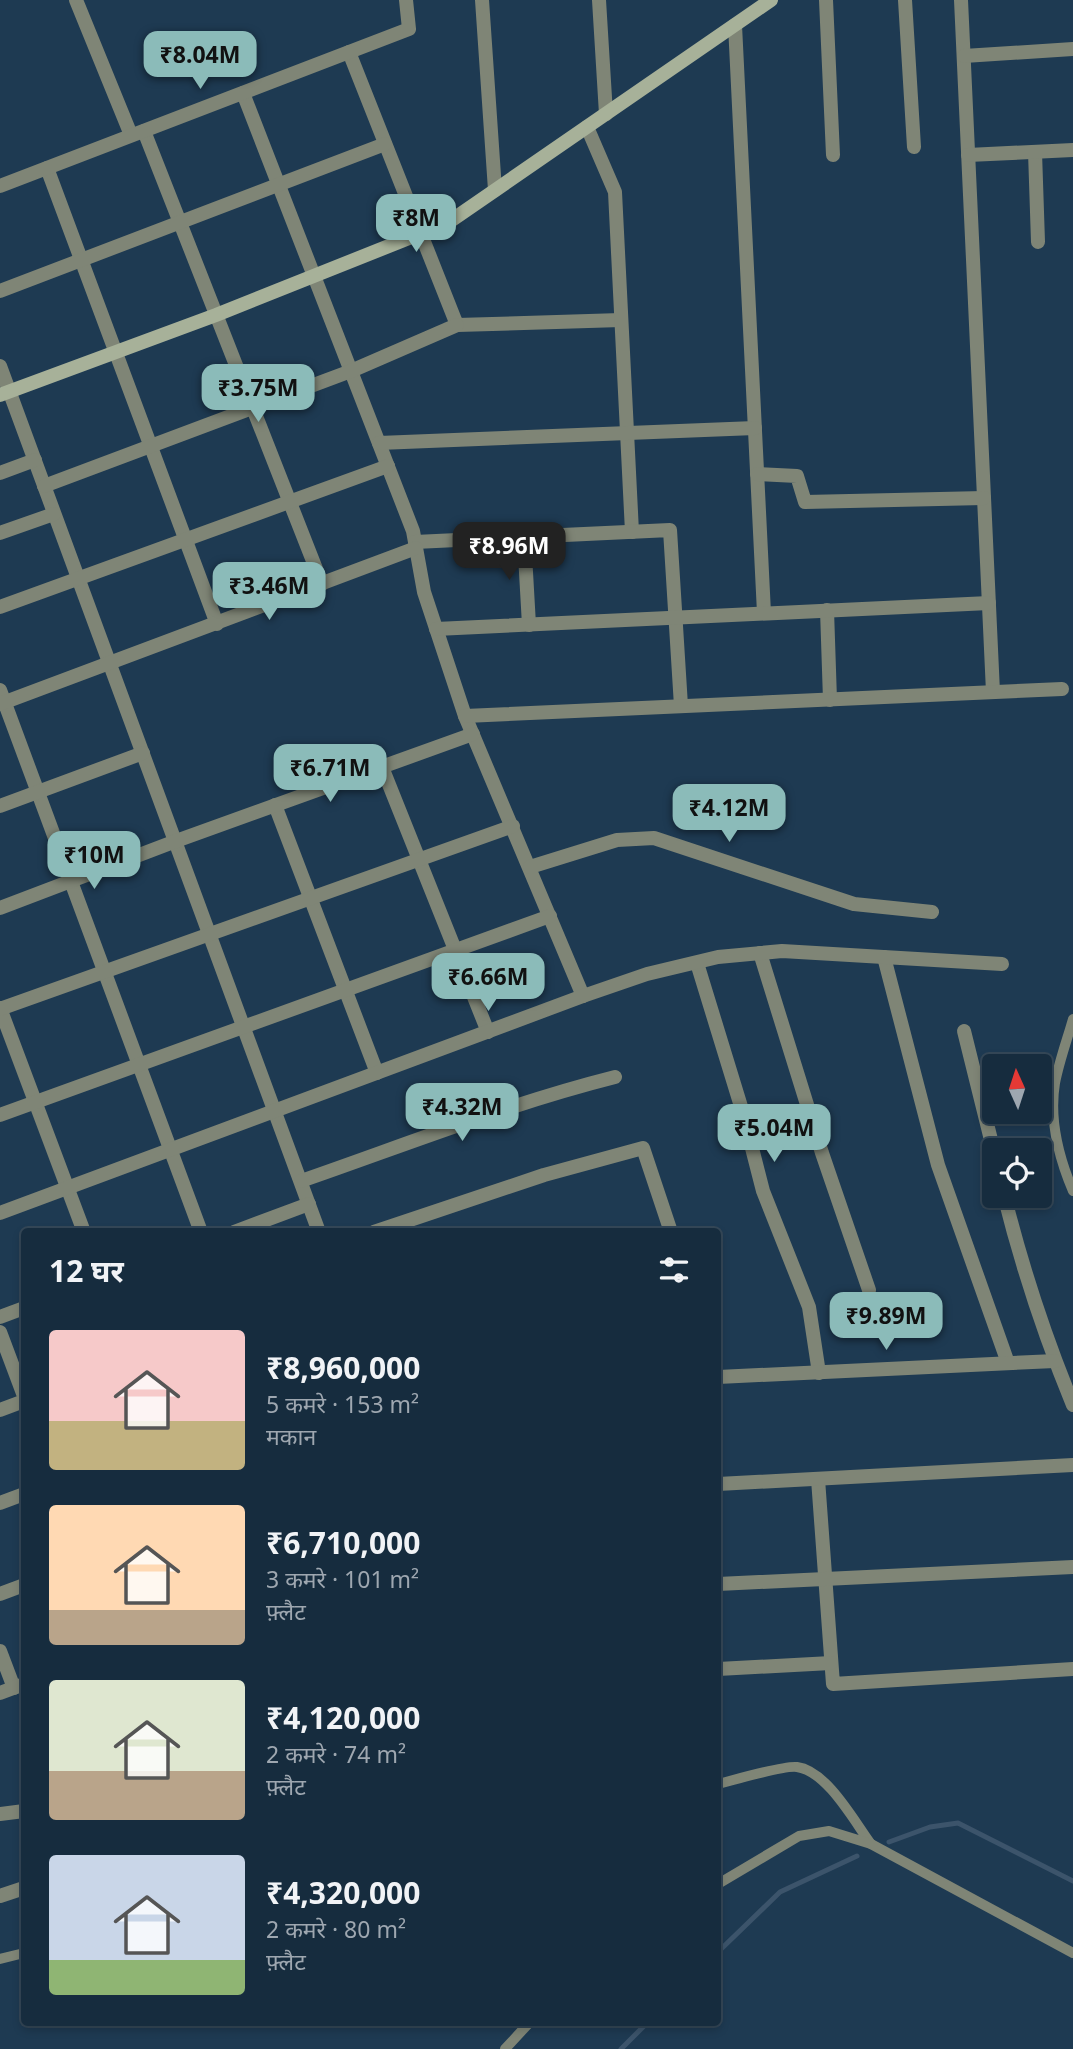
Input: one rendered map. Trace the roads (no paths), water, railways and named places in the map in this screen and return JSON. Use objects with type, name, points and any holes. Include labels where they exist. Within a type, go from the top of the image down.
[{"type":"street","points":[[76,0],[180,223],[322,584]]},
{"type":"street","points":[[0,186],[409,29],[406,0]]},
{"type":"street","points":[[482,0],[495,190]]},
{"type":"street","points":[[599,0],[606,114]]},
{"type":"street","points":[[5,393],[216,315],[449,222],[771,0]]},
{"type":"street","points":[[825,0],[833,155]]},
{"type":"street","points":[[905,0],[914,147]]},
{"type":"street","points":[[961,0],[993,692]]},
{"type":"street","points":[[735,25],[764,614]]},
{"type":"street","points":[[964,56],[1073,49]]},
{"type":"street","points":[[349,52],[457,325]]},
{"type":"street","points":[[243,93],[413,531],[424,592],[465,716],[583,996]]},
{"type":"street","points":[[587,127],[615,192],[632,532]]},
{"type":"street","points":[[0,291],[385,144]]},
{"type":"street","points":[[968,155],[1073,150]]},
{"type":"street","points":[[1035,152],[1038,242]]},
{"type":"street","points":[[47,168],[217,624]]},
{"type":"street","points":[[44,486],[351,371],[457,325],[621,320]]},
{"type":"street","points":[[0,366],[5,393],[35,460],[318,1228]]},
{"type":"street","points":[[379,443],[755,428]]},
{"type":"street","points":[[0,473],[35,460]]},
{"type":"street","points":[[0,607],[388,466]]},
{"type":"street","points":[[757,474],[797,476],[806,502],[984,498]]},
{"type":"street","points":[[0,533],[54,514]]},
{"type":"street","points":[[200,1228],[2,699],[110,664],[322,584],[416,545],[670,530],[681,706]]},
{"type":"street","points":[[524,537],[529,625]]},
{"type":"street","points":[[436,629],[989,603]]},
{"type":"street","points":[[827,610],[830,700]]},
{"type":"street","points":[[465,716],[1062,689]]},
{"type":"street","points":[[0,908],[176,841],[473,734]]},
{"type":"street","points":[[0,806],[143,753]]},
{"type":"street","points":[[382,767],[488,1032]]},
{"type":"street","points":[[275,805],[377,1073]]},
{"type":"street","points":[[83,1228],[0,1009],[513,826]]},
{"type":"street","points":[[530,867],[617,840],[654,838],[853,904],[932,912]]},
{"type":"street","points":[[0,1115],[550,916]]},
{"type":"street","points":[[0,1213],[648,974],[718,957],[782,951],[1002,964]]},
{"type":"street","points":[[760,953],[821,1153],[869,1290]]},
{"type":"street","points":[[884,957],[938,1165],[1008,1363]]},
{"type":"street","points":[[697,962],[743,1114],[763,1191],[809,1307],[819,1373]]},
{"type":"street","points":[[964,1031],[990,1138]]},
{"type":"street","points":[[300,1181],[537,1099],[615,1077]]},
{"type":"street","points":[[386,1228],[544,1175],[643,1148],[670,1228]]},
{"type":"street","points":[[244,1228],[309,1205]]},
{"type":"street","points":[[1007,1208],[1055,1361],[1073,1405]]},
{"type":"street","points":[[0,1317],[21,1309]]},
{"type":"street","points":[[0,1332],[21,1391]]},
{"type":"street","points":[[721,1377],[1055,1361]]},
{"type":"street","points":[[0,1410],[21,1400]]},
{"type":"street","points":[[721,1484],[1073,1465]]},
{"type":"street","points":[[818,1479],[833,1684],[1073,1669]]},
{"type":"street","points":[[0,1503],[21,1495]]},
{"type":"street","points":[[721,1584],[1073,1567]]},
{"type":"street","points":[[0,1594],[21,1586]]},
{"type":"street","points":[[0,1651],[13,1689]]},
{"type":"street","points":[[721,1668],[831,1663]]},
{"type":"street","points":[[0,1814],[21,1811]]},
{"type":"street","points":[[0,1896],[21,1889]]},
{"type":"lane","points":[[1073,1019],[1055,1084],[1055,1131],[1066,1176],[1073,1191]]},
{"type":"lane","points":[[721,1783],[794,1766],[809,1770],[828,1784],[871,1844]]},
{"type":"lane","points":[[721,1882],[799,1836],[829,1831],[871,1844],[1073,1953]]},
{"type":"lane","points":[[0,1959],[21,1954]]},
{"type":"lane","points":[[505,2049],[526,2026]]},
{"type":"waterway","points":[[889,1842],[930,1827],[958,1823],[1073,1881]]},
{"type":"waterway","points":[[721,1949],[780,1892],[857,1856]]},
{"type":"waterway","points":[[621,2049],[644,2026]]}]
